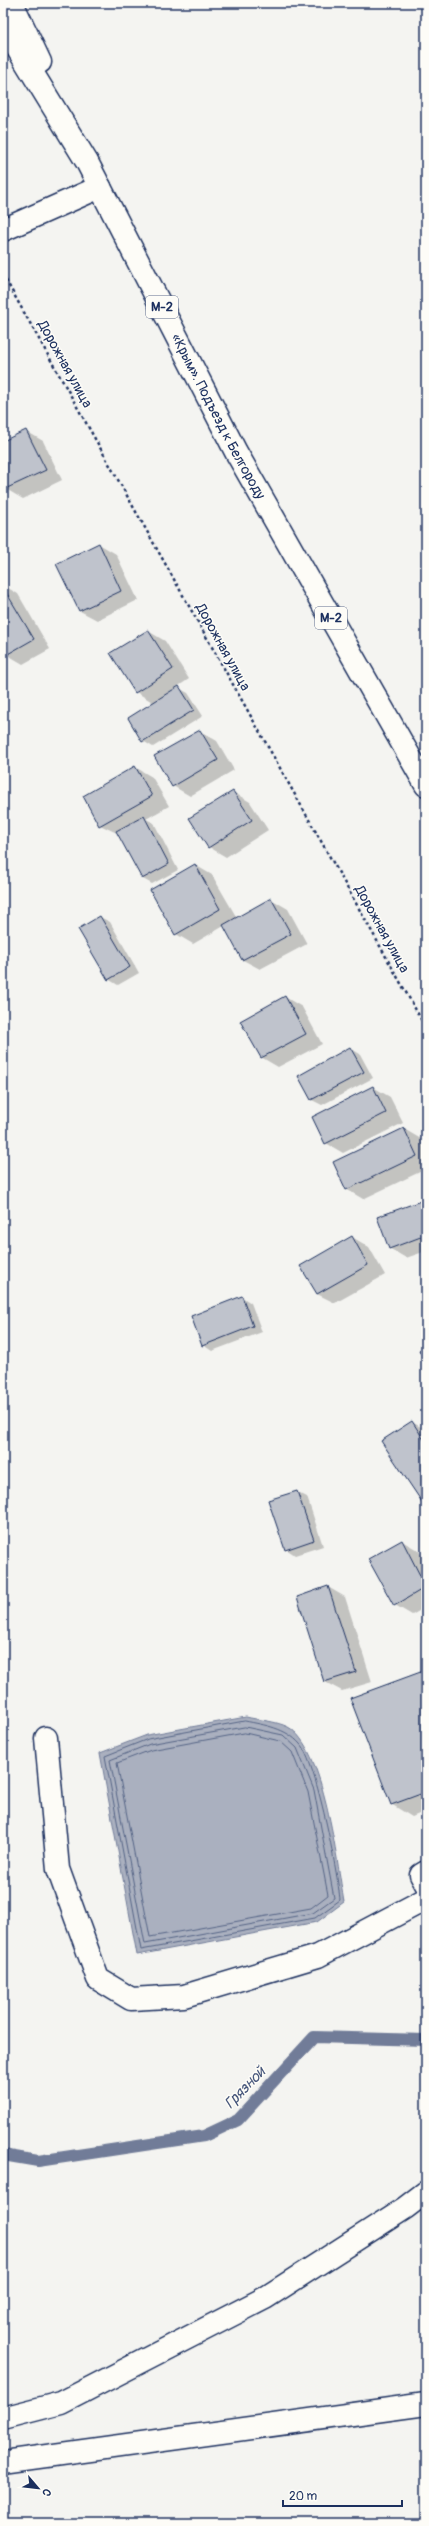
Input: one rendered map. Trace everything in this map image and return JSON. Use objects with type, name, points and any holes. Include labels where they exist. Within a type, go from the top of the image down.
[{"type":"main road","points":[[12,3],[88,162]]},
{"type":"main road","name":"«Крым». Подъезд к Белгороду","points":[[3,25],[88,162],[236,452],[426,785]]},
{"type":"main road","points":[[3,230],[100,187]]},
{"type":"main road","points":[[46,1738],[58,1869],[98,1979],[131,1999],[184,1996],[318,1956],[426,1899]]},
{"type":"main road","points":[[426,1872],[422,1875],[426,1884]]},
{"type":"main road","points":[[3,2418],[61,2403],[265,2298],[405,2208],[426,2192]]},
{"type":"main road","points":[[3,2462],[426,2404]]},
{"type":"path","name":"Дорожная улица","points":[[3,275],[426,1028]]},
{"type":"water","points":[[246,1717],[273,1722],[288,1727],[300,1738],[311,1757],[320,1780],[327,1807],[344,1902],[317,1922],[137,1955],[100,1753],[147,1735]]},
{"type":"building","points":[[26,430],[46,470],[5,489],[3,485],[3,441]]},
{"type":"building","points":[[99,543],[121,591],[79,611],[56,564]]},
{"type":"building","points":[[3,587],[34,639],[6,655],[3,650]]},
{"type":"building","points":[[148,630],[173,669],[135,693],[110,653]]},
{"type":"building","points":[[179,686],[194,710],[142,742],[128,718]]},
{"type":"building","points":[[200,730],[218,760],[172,787],[154,756]]},
{"type":"building","points":[[135,766],[152,796],[99,826],[83,796]]},
{"type":"building","points":[[233,791],[252,820],[208,848],[189,818]]},
{"type":"building","points":[[144,816],[169,864],[142,879],[116,831]]},
{"type":"building","points":[[195,864],[220,909],[175,935],[150,890]]},
{"type":"building","points":[[271,898],[291,934],[242,960],[223,925]]},
{"type":"building","points":[[100,916],[130,967],[108,980],[78,929]]},
{"type":"building","points":[[285,996],[306,1034],[261,1058],[240,1021]]},
{"type":"building","points":[[350,1047],[364,1072],[311,1100],[298,1076]]},
{"type":"building","points":[[373,1086],[386,1113],[325,1144],[312,1117]]},
{"type":"building","points":[[404,1128],[417,1156],[346,1190],[333,1162]]},
{"type":"building","points":[[426,1199],[426,1235],[389,1249],[377,1217]]},
{"type":"building","points":[[352,1236],[368,1265],[317,1294],[300,1266]]},
{"type":"building","points":[[242,1296],[253,1326],[202,1346],[191,1316]]},
{"type":"building","points":[[426,1346],[426,1363],[419,1350]]},
{"type":"building","points":[[412,1421],[426,1443],[426,1499],[422,1502],[381,1441]]},
{"type":"building","points":[[297,1491],[314,1540],[285,1550],[268,1500]]},
{"type":"building","points":[[402,1540],[426,1587],[394,1606],[368,1559]]},
{"type":"building","points":[[328,1586],[356,1672],[324,1682],[297,1597]]},
{"type":"building","points":[[426,1670],[426,1792],[391,1805],[350,1698]]},
{"type":"waterway","name":"Грязной","points":[[3,2155],[38,2161],[204,2136],[238,2120],[314,2037],[426,2040]]}]
